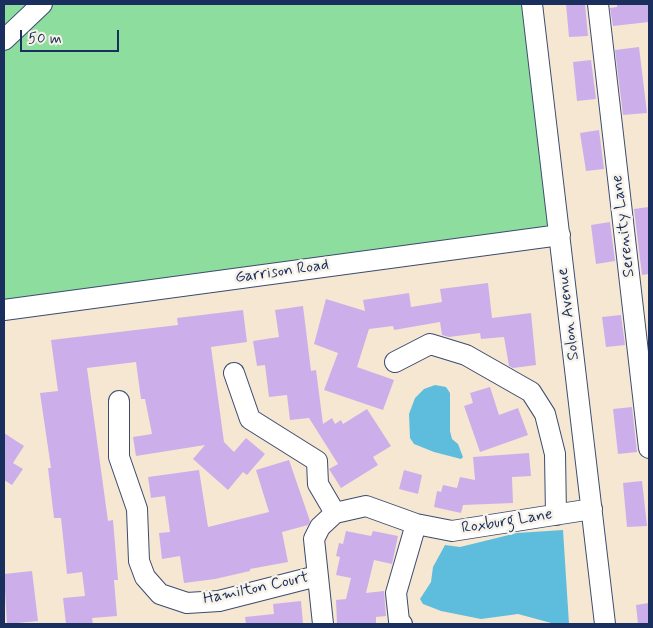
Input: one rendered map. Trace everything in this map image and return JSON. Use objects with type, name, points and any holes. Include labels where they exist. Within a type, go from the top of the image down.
[{"type":"street","points":[[4,40],[42,4]]},
{"type":"street","name":"Solon Avenue","points":[[532,4],[605,624]]},
{"type":"street","name":"Serenity Lane","points":[[598,4],[649,448]]},
{"type":"street","name":"Garrison Road","points":[[4,310],[560,235]]},
{"type":"street","points":[[395,362],[430,344],[466,355],[531,392],[545,414],[555,454],[556,515]]},
{"type":"street","points":[[234,373],[250,419],[317,461],[318,484],[335,513],[320,527],[314,539],[322,624]]},
{"type":"street","name":"Hamilton Court","points":[[119,401],[119,457],[137,509],[139,561],[144,576],[160,594],[187,603],[219,601],[317,576]]},
{"type":"street","name":"Roxburg Lane","points":[[335,513],[366,506],[416,524],[452,531],[592,509]]},
{"type":"street","points":[[402,624],[399,621],[396,593],[416,524]]},
{"type":"green space","points":[[4,4],[523,4],[549,230],[4,303]]},
{"type":"water","points":[[435,385],[446,387],[450,393],[450,431],[452,439],[458,444],[463,457],[461,459],[434,452],[414,444],[410,438],[409,414],[415,398],[424,389]]},
{"type":"water","points":[[563,530],[569,624],[555,624],[518,614],[481,619],[441,611],[423,604],[420,599],[431,582],[433,567],[445,545],[460,547],[517,533]]},
{"type":"building","points":[[566,4],[585,4],[588,36],[569,37]]},
{"type":"building","points":[[617,4],[649,4],[649,22],[613,26],[610,8],[617,7]]},
{"type":"building","points":[[639,47],[647,113],[623,115],[615,50]]},
{"type":"building","points":[[591,60],[596,99],[577,101],[573,62]]},
{"type":"building","points":[[599,130],[604,169],[586,171],[580,133]]},
{"type":"building","points":[[649,207],[649,274],[642,275],[634,209]]},
{"type":"building","points":[[610,222],[615,261],[596,264],[591,225]]},
{"type":"building","points":[[488,283],[492,318],[531,313],[536,365],[513,368],[509,366],[504,337],[481,339],[480,333],[449,337],[442,335],[440,322],[394,330],[393,326],[369,329],[357,367],[394,380],[383,410],[324,390],[338,353],[314,344],[326,299],[365,311],[363,300],[409,293],[411,307],[442,302],[440,289]]},
{"type":"building","points":[[303,306],[311,371],[316,370],[323,424],[332,418],[335,424],[341,420],[343,424],[367,409],[391,446],[373,457],[378,465],[341,488],[329,469],[338,464],[309,418],[290,420],[287,395],[269,397],[265,365],[257,366],[253,341],[279,337],[275,310]]},
{"type":"building","points":[[243,310],[247,342],[211,347],[224,442],[234,452],[246,438],[265,454],[247,475],[243,472],[228,490],[193,459],[205,445],[136,456],[133,437],[152,434],[145,399],[141,399],[136,362],[87,368],[108,521],[113,520],[118,580],[114,580],[117,616],[92,618],[93,624],[66,624],[63,598],[85,596],[82,572],[67,574],[61,518],[54,518],[48,468],[51,468],[40,393],[58,391],[51,340],[178,325],[177,318]]},
{"type":"building","points":[[621,315],[625,345],[606,347],[602,317]]},
{"type":"building","points":[[490,387],[499,415],[518,408],[528,435],[480,452],[464,406],[473,403],[470,393]]},
{"type":"building","points":[[632,407],[637,452],[618,454],[613,409]]},
{"type":"building","points":[[4,433],[24,446],[13,463],[23,469],[12,485],[4,480]]},
{"type":"building","points":[[529,453],[531,476],[512,477],[513,503],[463,505],[461,513],[434,507],[437,491],[441,492],[443,485],[457,488],[460,477],[475,480],[473,457]]},
{"type":"building","points":[[289,460],[310,521],[308,525],[282,532],[288,562],[250,569],[250,571],[215,579],[184,583],[180,556],[162,559],[159,533],[170,532],[165,496],[151,498],[148,477],[199,470],[208,527],[269,512],[256,470]]},
{"type":"building","points":[[404,470],[422,475],[418,494],[399,489]]},
{"type":"building","points":[[642,481],[647,526],[627,527],[623,483]]},
{"type":"building","points":[[346,531],[371,536],[373,531],[398,536],[392,564],[374,560],[366,593],[384,591],[386,616],[376,617],[376,624],[337,624],[336,600],[346,599],[351,578],[336,575],[340,557],[336,556],[339,543],[343,544]]},
{"type":"building","points":[[32,571],[38,621],[7,624],[4,574]]},
{"type":"building","points":[[301,601],[303,624],[246,624],[245,617],[274,614],[273,604]]},
{"type":"building","points":[[649,603],[649,624],[638,624],[636,605]]}]
